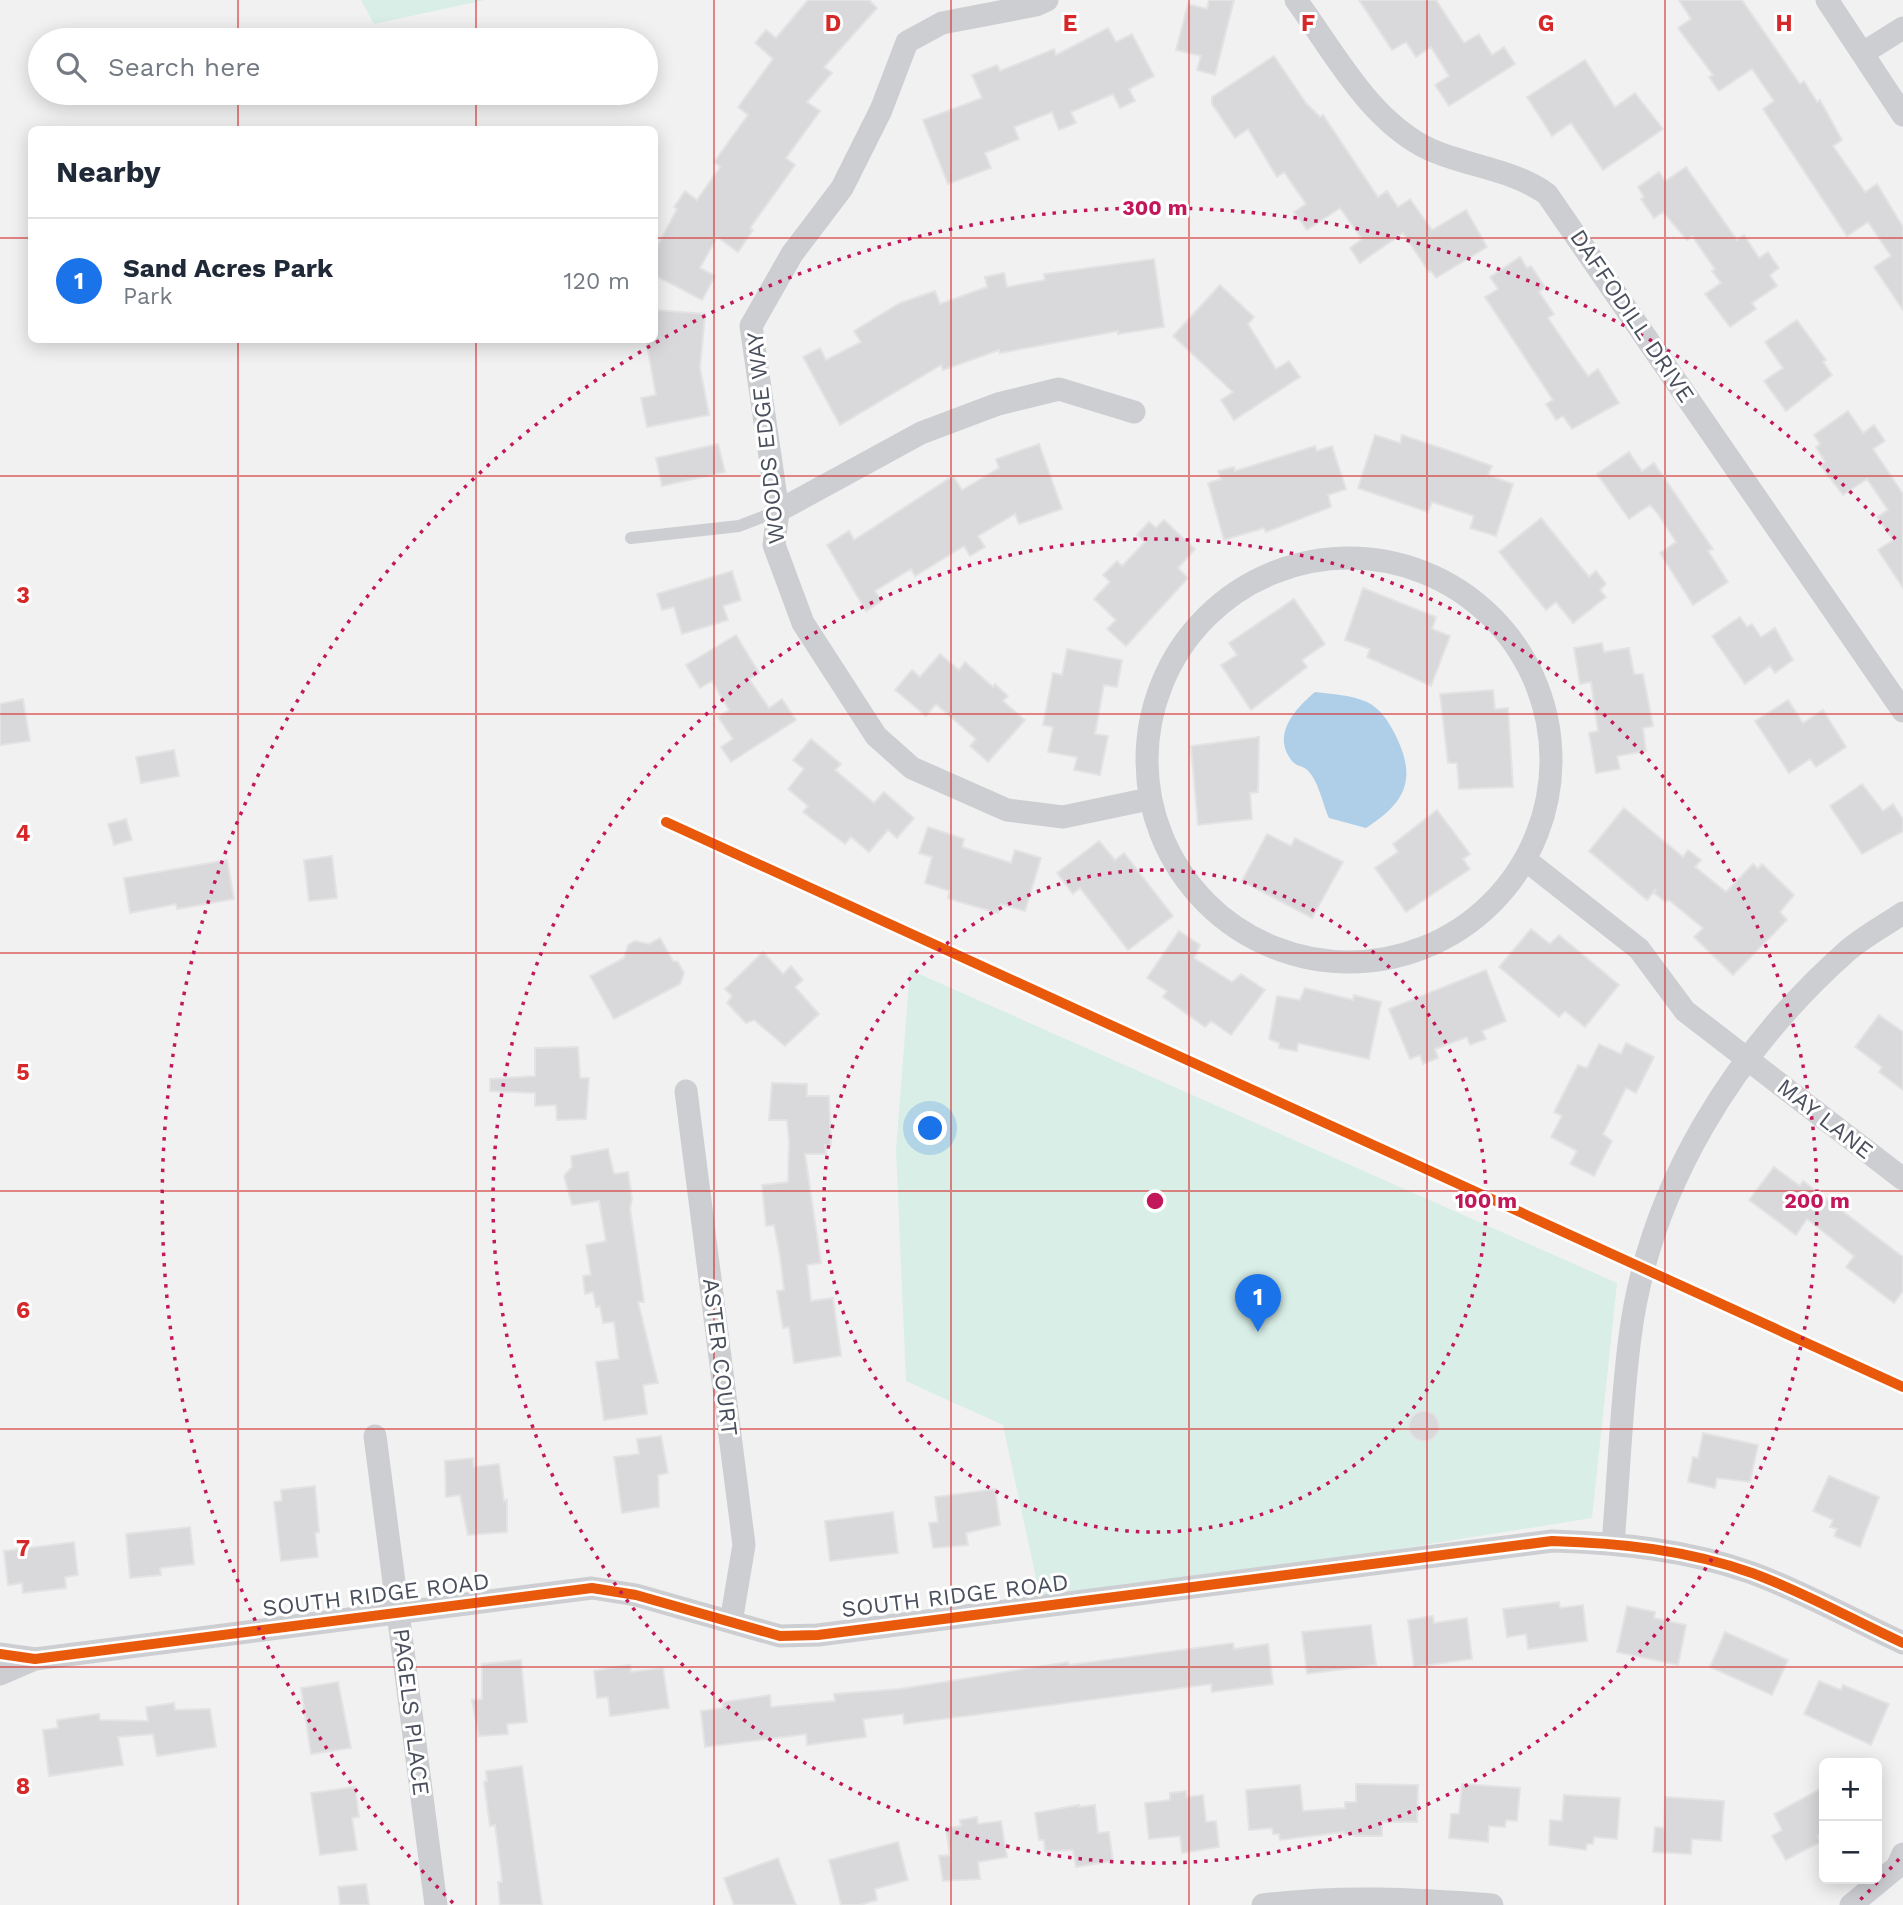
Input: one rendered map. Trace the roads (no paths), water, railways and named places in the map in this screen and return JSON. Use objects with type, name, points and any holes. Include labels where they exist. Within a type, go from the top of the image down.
[{"type":"street","name":"DAFFODILL DRIVE","points":[[1296,0],[1366,98],[1404,132],[1429,149],[1529,181],[1547,194],[1903,711]]},
{"type":"street","points":[[1826,0],[1903,115]]},
{"type":"street","name":"WOODS EDGE WAY","points":[[1042,3],[942,23],[907,42],[881,110],[842,188],[792,254],[751,326],[778,511],[774,545],[803,623],[876,736],[912,768],[1007,810],[1063,817],[1149,799]]},
{"type":"street","points":[[1863,53],[1903,28]]},
{"type":"street","points":[[778,511],[921,433],[999,404],[1059,389],[1134,412]]},
{"type":"street","points":[[1312,558],[1385,558],[1460,588],[1517,643],[1549,715],[1552,785],[1527,860],[1490,908],[1436,945],[1368,964],[1290,955],[1224,921],[1172,860],[1149,799],[1145,750],[1156,693],[1196,625],[1246,583],[1312,558]]},
{"type":"street","name":"MAY LANE","points":[[1527,860],[1639,949],[1685,1011],[1903,1179]]},
{"type":"street","points":[[1613,1543],[1630,1336],[1644,1269],[1672,1187],[1705,1119],[1747,1059],[1793,1003],[1848,950],[1903,913]]},
{"type":"street","name":"ASTER COURT","points":[[685,1091],[744,1545],[731,1622]]},
{"type":"street","name":"PAGELS PLACE","points":[[375,1436],[436,1905]]},
{"type":"street","name":"SOUTH RIDGE ROAD","points":[[0,1654],[35,1659],[592,1588],[636,1595],[780,1636],[818,1635],[1552,1541],[1613,1543],[1687,1555],[1752,1573],[1903,1643]]},
{"type":"street","name":"SOUTH RIDGE ROAD","points":[[0,1674],[35,1659]]},
{"type":"street","points":[[1852,1905],[1897,1867],[1903,1854]]},
{"type":"street","points":[[1264,1905],[1382,1897],[1492,1905]]},
{"type":"lane","points":[[631,538],[739,526],[778,511]]},
{"type":"water","points":[[1315,692],[1348,696],[1372,705],[1387,720],[1402,750],[1406,764],[1404,788],[1391,809],[1366,828],[1329,818],[1314,779],[1306,769],[1294,763],[1286,751],[1284,742],[1288,723],[1293,714]]},
{"type":"place","name":"Sand Acres Park","points":[[1258,1332]]}]
